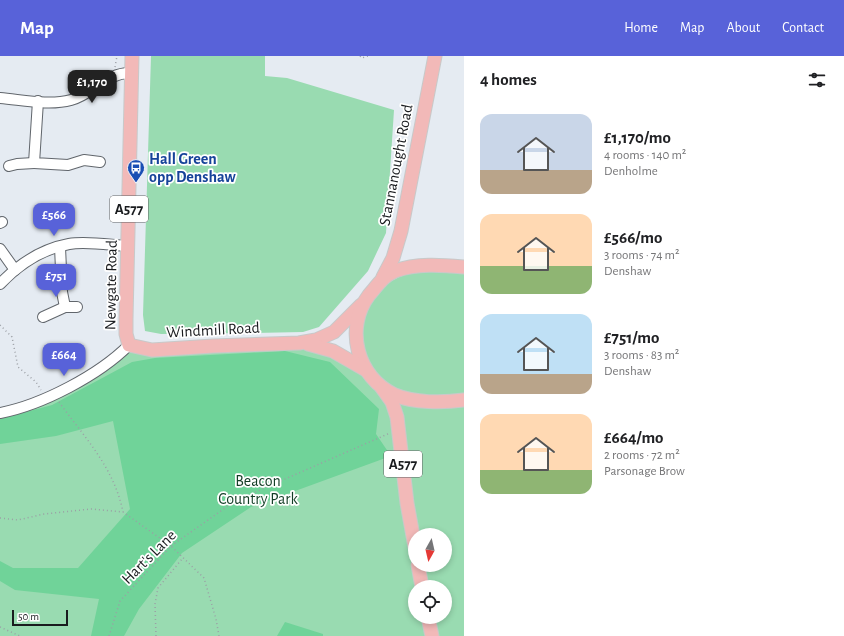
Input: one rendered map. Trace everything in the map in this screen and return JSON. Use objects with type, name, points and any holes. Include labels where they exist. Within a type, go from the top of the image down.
[{"type":"main road","name":"Newgate Road","points":[[129,345],[126,334],[132,56]]},
{"type":"main road","name":"Stannanought Road","points":[[383,277],[393,258],[401,231],[435,56]]},
{"type":"main road","points":[[383,277],[395,271],[411,267],[446,265],[464,267]]},
{"type":"main road","name":"A577","points":[[383,277],[362,305],[356,321],[356,335],[359,358],[367,371],[380,385],[392,402],[397,417],[407,503],[412,528]]},
{"type":"main road","name":"Windmill Road","points":[[129,345],[152,350],[299,343],[329,336],[362,305]]},
{"type":"main road","name":"Windmill Road","points":[[299,343],[325,348],[367,371]]},
{"type":"main road","name":"A577","points":[[380,385],[394,394],[405,398],[417,400],[464,400]]},
{"type":"main road","points":[[429,624],[432,636]]},
{"type":"street","points":[[0,98],[56,102],[72,100],[86,94],[115,75],[131,73]]},
{"type":"street","points":[[34,163],[38,101]]},
{"type":"street","points":[[9,166],[34,163],[68,165],[84,160],[96,164]]},
{"type":"street","points":[[0,284],[15,270],[44,251],[70,244],[128,246]]},
{"type":"street","points":[[60,247],[62,292],[65,306]]},
{"type":"street","points":[[0,249],[15,270]]},
{"type":"street","points":[[43,316],[65,306],[77,307]]},
{"type":"street","points":[[0,413],[48,396],[87,378],[117,358],[129,345]]},
{"type":"path","points":[[115,75],[115,63],[117,56]]},
{"type":"path","points":[[360,56],[362,58],[368,56]]},
{"type":"path","points":[[0,325],[12,337],[18,367],[36,382],[97,451],[120,500],[123,512]]},
{"type":"path","name":"Hart's Lane","points":[[109,636],[120,601],[171,546],[235,501],[384,435],[399,431]]},
{"type":"path","points":[[0,518],[18,520],[44,514],[91,509],[123,512],[171,546],[182,559],[204,578],[216,619],[219,636]]},
{"type":"path","points":[[156,636],[155,604],[158,588],[182,559]]},
{"type":"path","points":[[0,627],[20,636]]},
{"type":"green space","points":[[151,56],[265,56],[265,76],[287,78],[394,110],[386,233],[368,271],[319,327],[303,332],[161,334],[145,331],[143,315]]},
{"type":"green space","points":[[419,272],[464,272],[464,394],[425,396],[406,392],[389,385],[376,374],[368,360],[364,344],[363,328],[367,313],[374,298],[385,286],[399,277]]},
{"type":"green space","name":"Beacon Country Park","points":[[299,343],[367,371],[392,402],[412,528],[408,528],[408,572],[417,572],[420,580],[408,580],[408,624],[429,624],[432,636],[0,636],[0,413],[58,392],[129,345]]},
{"type":"green space","points":[[285,351],[330,362],[379,409],[376,434],[391,456],[251,507],[182,553],[139,609],[124,636],[91,636],[99,599],[15,590],[0,581],[0,561],[13,568],[78,568],[130,509],[113,421],[56,436],[0,444],[0,419],[52,405],[132,362],[155,358]]},
{"type":"green space","points":[[397,401],[464,404],[464,636],[436,636],[433,624],[452,624],[452,580],[424,580],[423,572],[452,572],[452,528],[415,528]]},
{"type":"green space","points":[[285,622],[323,634],[323,636],[277,636]]},
{"type":"place","name":"Hall Green opp Denshaw","points":[[136,183]]}]
